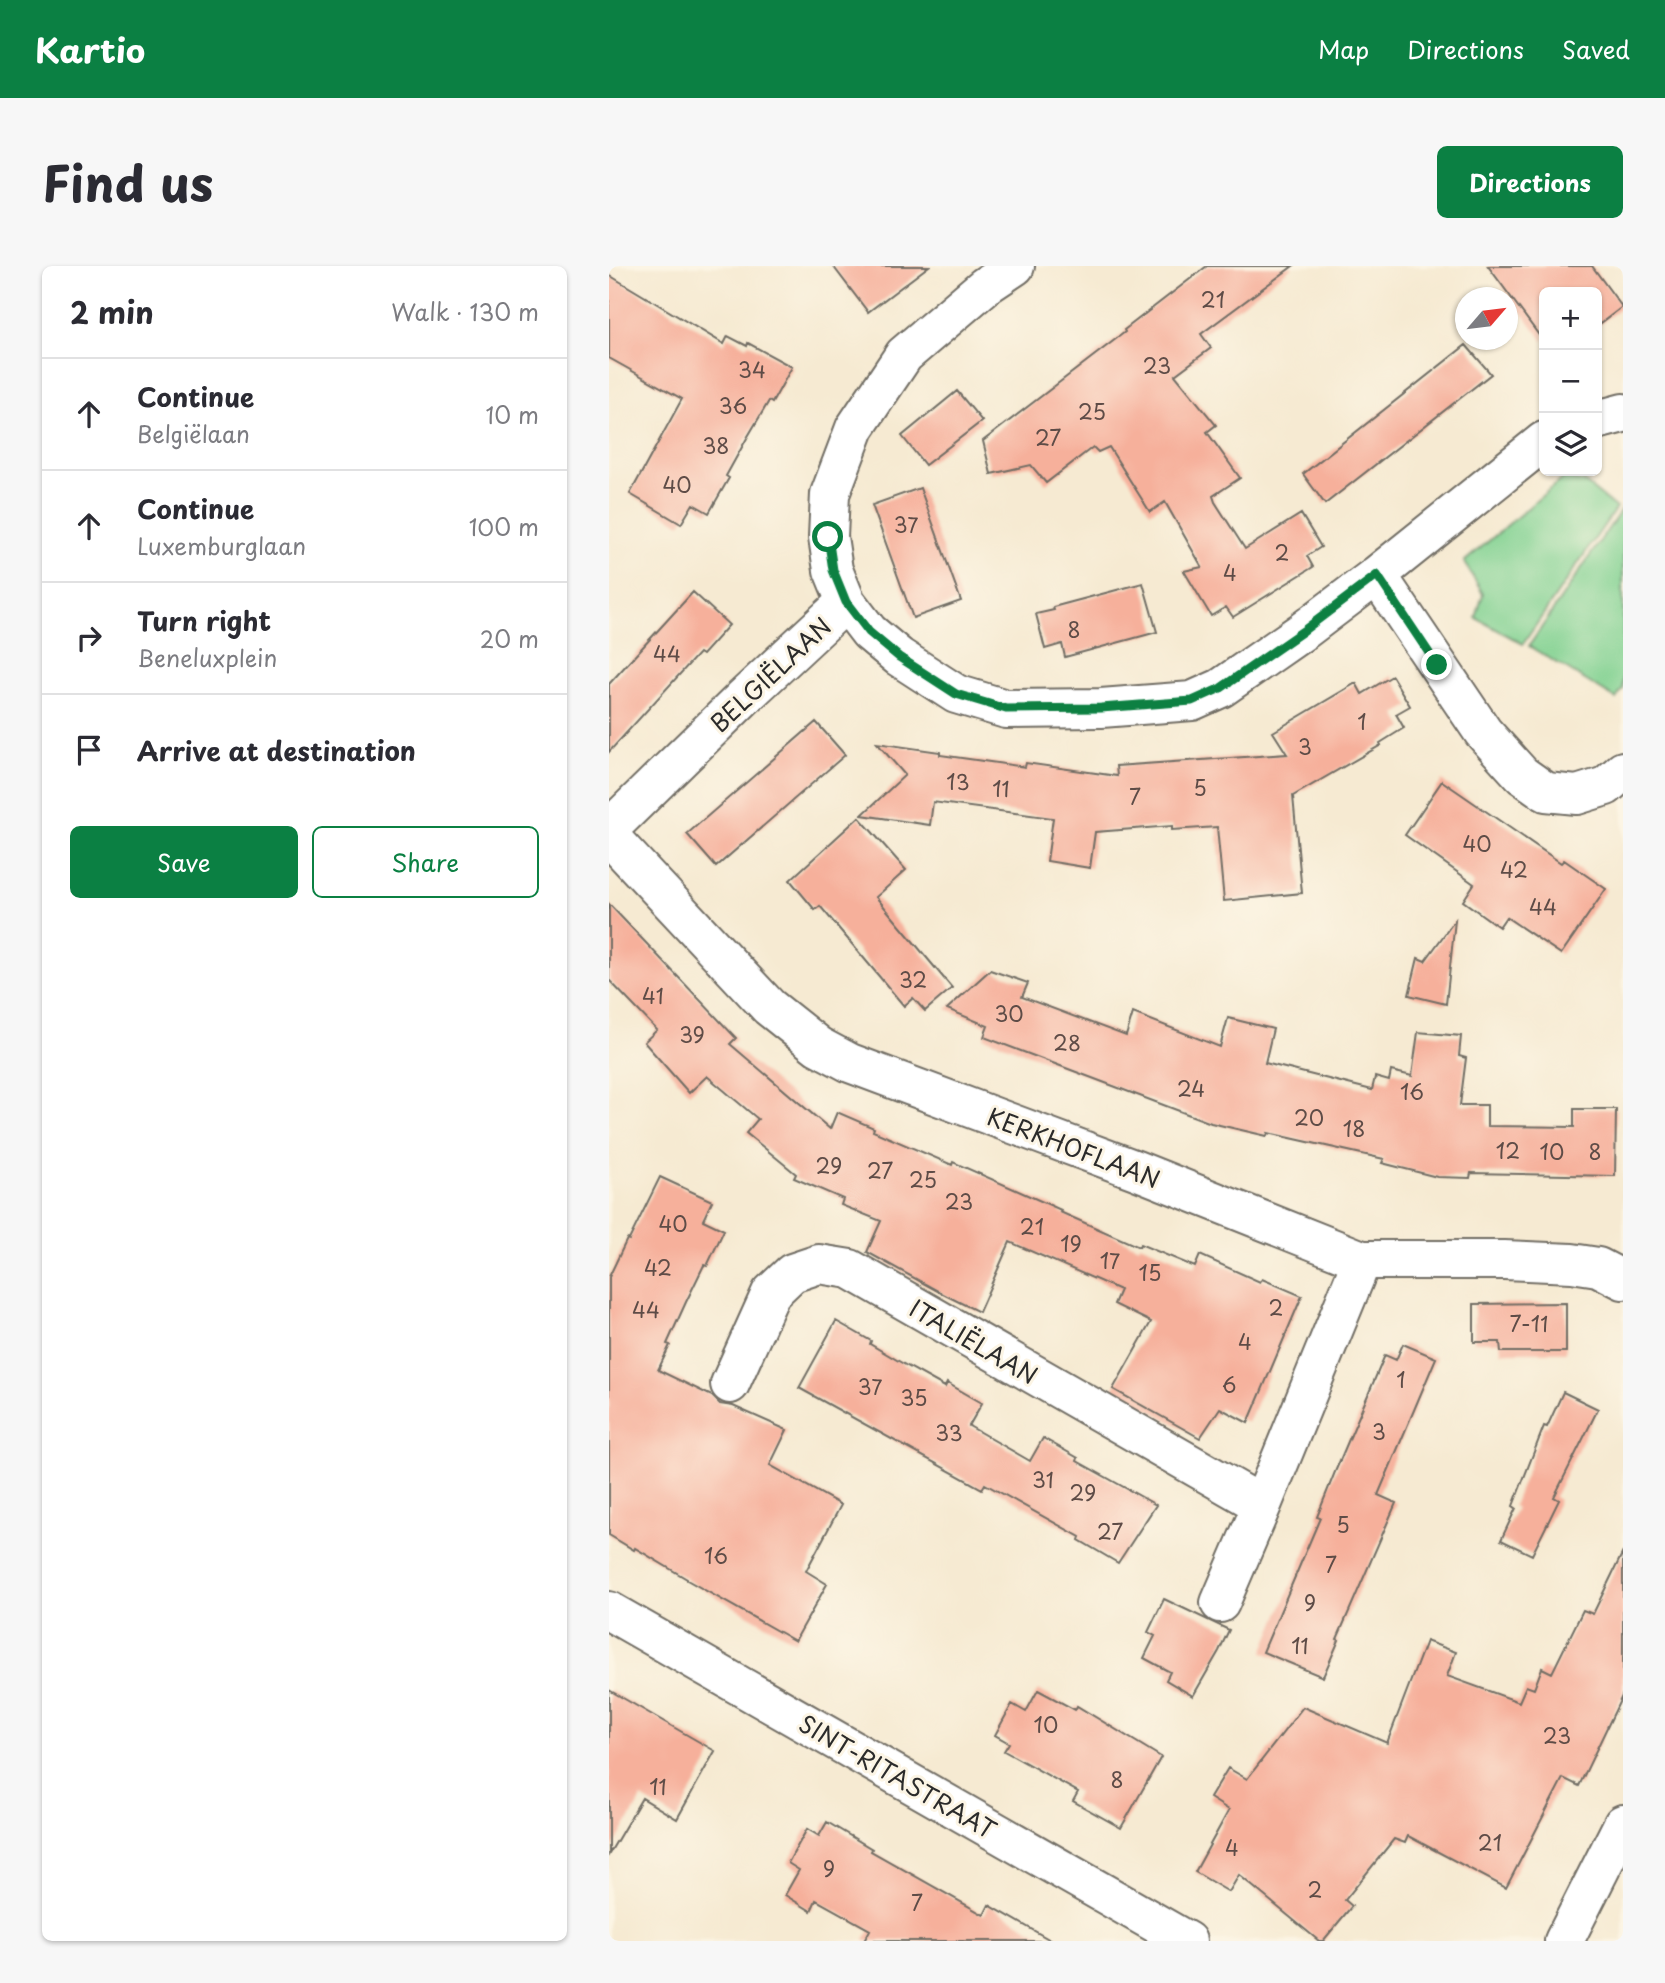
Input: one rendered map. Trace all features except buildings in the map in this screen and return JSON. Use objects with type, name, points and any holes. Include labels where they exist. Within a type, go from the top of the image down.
[{"type":"street","name":"BELGIËLAAN","points":[[609,829],[846,602],[833,570],[828,537],[830,494],[855,428],[904,355],[985,286],[1015,266]]},
{"type":"street","points":[[1602,419],[1623,413]]},
{"type":"street","points":[[846,602],[869,632],[889,649],[956,694],[1006,709],[1101,708],[1192,701],[1221,688],[1303,631],[1539,445]]},
{"type":"street","points":[[1377,575],[1483,732],[1522,775],[1546,792],[1577,795],[1606,786],[1623,771]]},
{"type":"street","name":"KERKHOFLAAN","points":[[609,836],[769,1007],[818,1046],[850,1063],[1136,1170],[1361,1260],[1504,1259],[1572,1263],[1598,1267],[1623,1280]]},
{"type":"street","points":[[1220,1603],[1361,1260]]},
{"type":"street","name":"ITALIËLAAN","points":[[730,1384],[771,1293],[792,1273],[819,1264],[850,1269],[1262,1505]]},
{"type":"street","name":"SINT-RITASTRAAT","points":[[609,1611],[1187,1941]]},
{"type":"street","points":[[1564,1941],[1623,1824]]},
{"type":"green space","points":[[1563,478],[1584,482],[1616,508],[1523,644],[1476,618],[1483,594],[1464,562]]},
{"type":"green space","points":[[1623,507],[1623,689],[1616,699],[1529,646]]},
{"type":"route","points":[[828,537],[833,570],[846,602],[869,632],[899,657],[956,694],[1006,709],[1101,708],[1192,701],[1221,688],[1377,575],[1437,665]]}]
